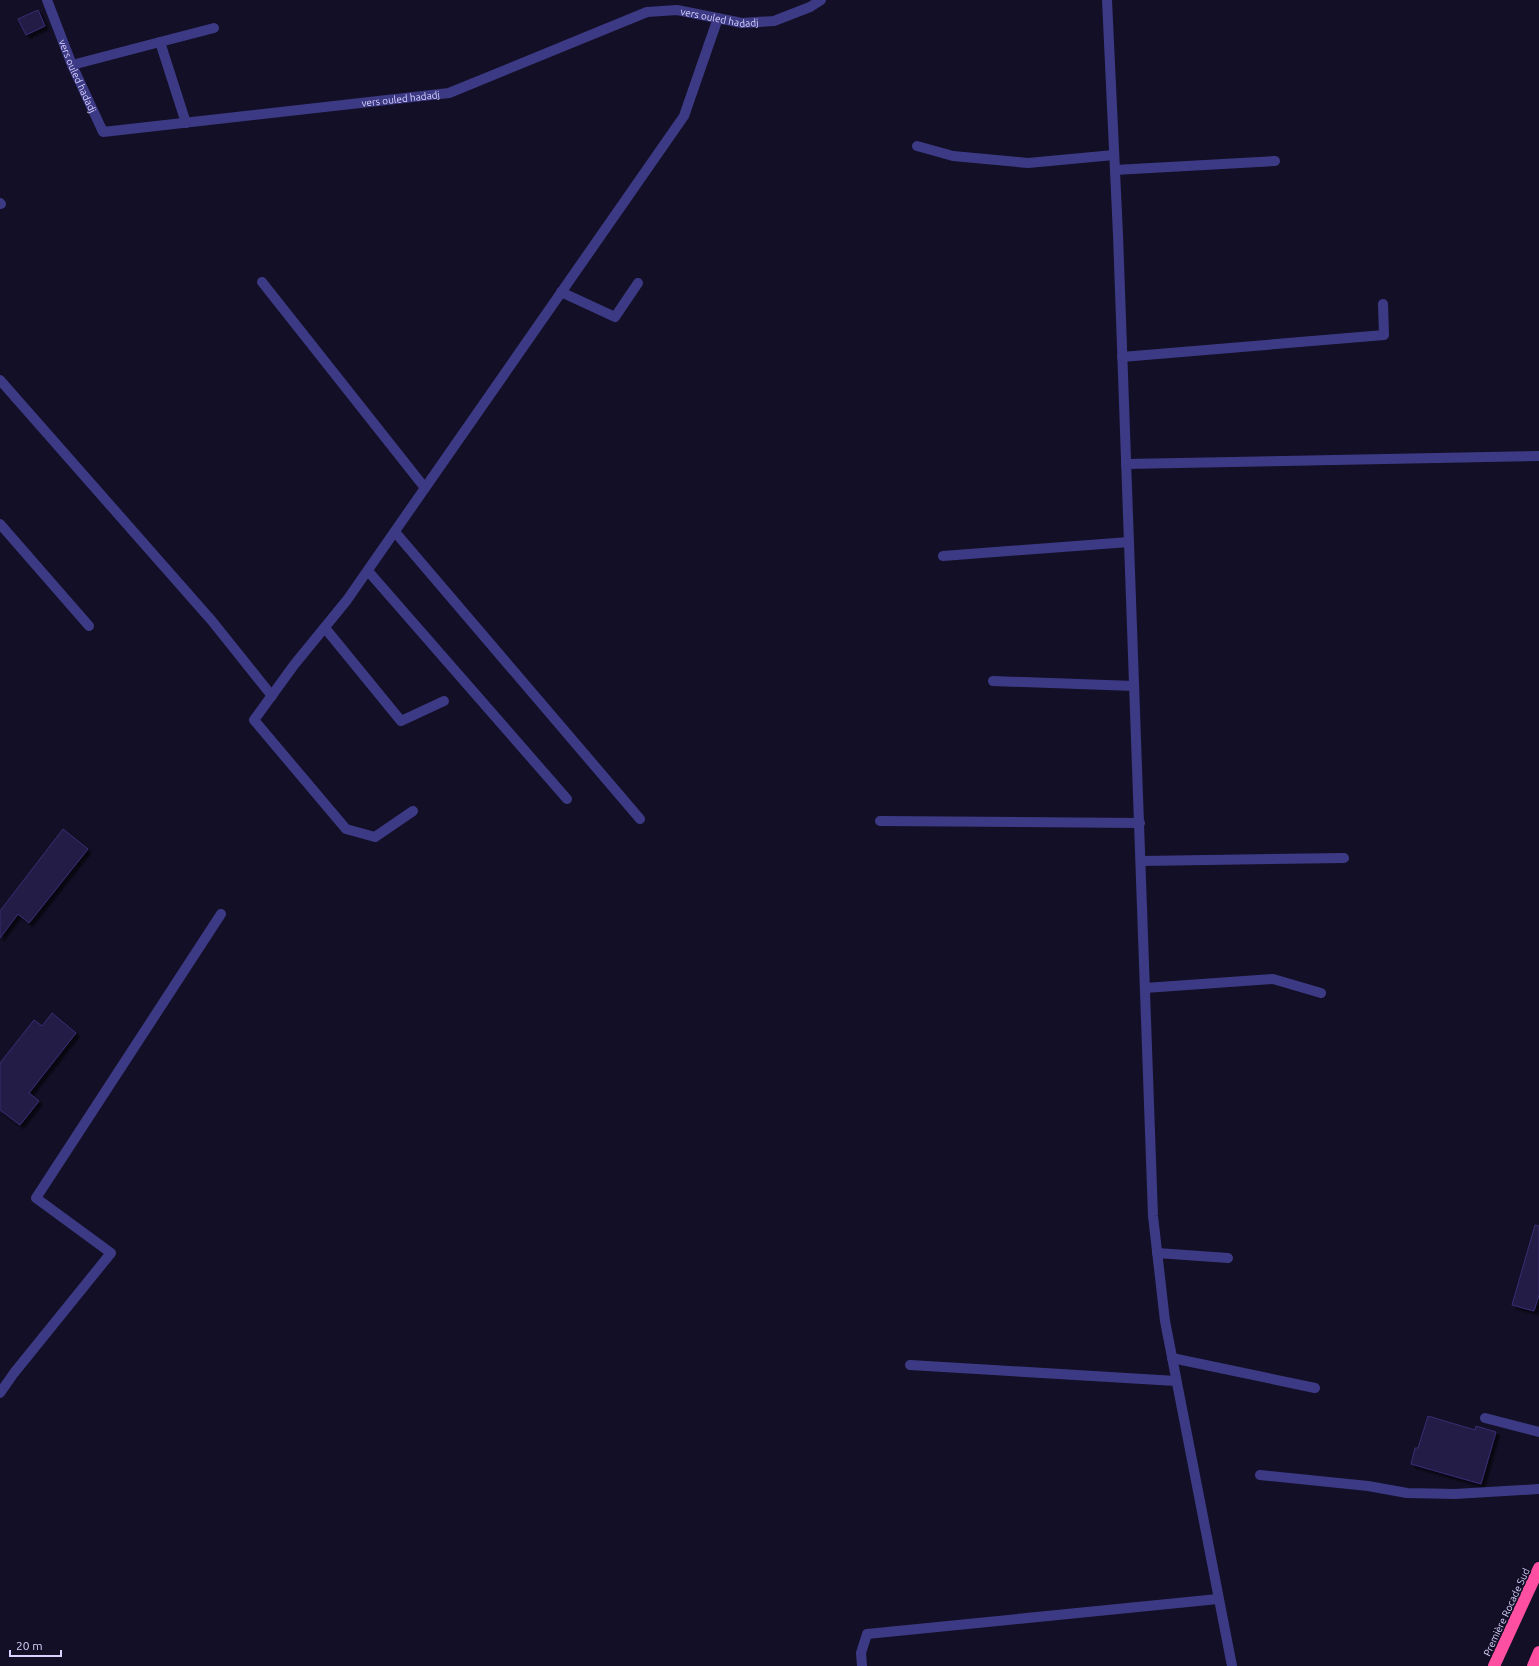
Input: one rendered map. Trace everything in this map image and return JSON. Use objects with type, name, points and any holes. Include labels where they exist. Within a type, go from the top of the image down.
[{"type":"highway","name":"Première Rocade Sud","points":[[1494,1666],[1539,1568]]},
{"type":"highway","points":[[1533,1666],[1539,1652]]},
{"type":"street","name":"vers ouled hadadj","points":[[47,0],[72,65],[103,132],[449,93],[647,12],[677,10],[742,22],[774,20],[810,6],[821,0]]},
{"type":"street","points":[[1107,0],[1140,823],[1153,1216],[1165,1321],[1232,1666]]},
{"type":"street","points":[[413,811],[375,837],[346,829],[254,720],[294,665],[325,628],[368,571],[684,116],[718,18]]},
{"type":"street","points":[[72,65],[214,28]]},
{"type":"street","points":[[160,42],[186,123]]},
{"type":"street","points":[[917,146],[953,156],[1028,163],[1114,155]]},
{"type":"street","points":[[1115,170],[1275,161]]},
{"type":"street","points":[[262,282],[425,488]]},
{"type":"street","points":[[561,292],[615,317],[638,283]]},
{"type":"street","points":[[1122,357],[1384,335],[1383,304]]},
{"type":"street","points":[[0,380],[212,621],[272,696]]},
{"type":"street","points":[[1126,464],[1301,462],[1539,456]]},
{"type":"street","points":[[0,524],[89,626]]},
{"type":"street","points":[[395,532],[640,819]]},
{"type":"street","points":[[943,556],[1129,542]]},
{"type":"street","points":[[368,571],[567,800]]},
{"type":"street","points":[[325,628],[400,721],[444,701]]},
{"type":"street","points":[[993,682],[1134,686]]},
{"type":"street","points":[[880,821],[1140,823]]},
{"type":"street","points":[[1141,861],[1344,858]]},
{"type":"street","points":[[0,1393],[14,1373],[111,1253],[36,1198],[221,914]]},
{"type":"street","points":[[1145,988],[1273,980],[1321,993]]},
{"type":"street","points":[[1157,1253],[1228,1258]]},
{"type":"street","points":[[1172,1358],[1315,1388]]},
{"type":"street","points":[[910,1364],[1176,1381]]},
{"type":"street","points":[[1485,1418],[1539,1432]]},
{"type":"street","points":[[1260,1475],[1368,1486],[1407,1493],[1455,1494],[1539,1489]]},
{"type":"street","points":[[862,1666],[860,1653],[867,1634],[1218,1598]]},
{"type":"building","points":[[38,10],[45,26],[26,35],[18,19]]},
{"type":"building","points":[[63,829],[88,849],[29,923],[18,914],[0,938],[0,911]]},
{"type":"building","points":[[52,1013],[76,1033],[29,1093],[39,1101],[20,1125],[0,1110],[0,1063],[34,1020],[42,1026]]},
{"type":"building","points":[[1535,1225],[1539,1226],[1539,1295],[1534,1311],[1512,1305]]},
{"type":"building","points":[[1428,1416],[1475,1430],[1476,1426],[1496,1432],[1481,1484],[1411,1464],[1415,1448],[1418,1448]]}]
